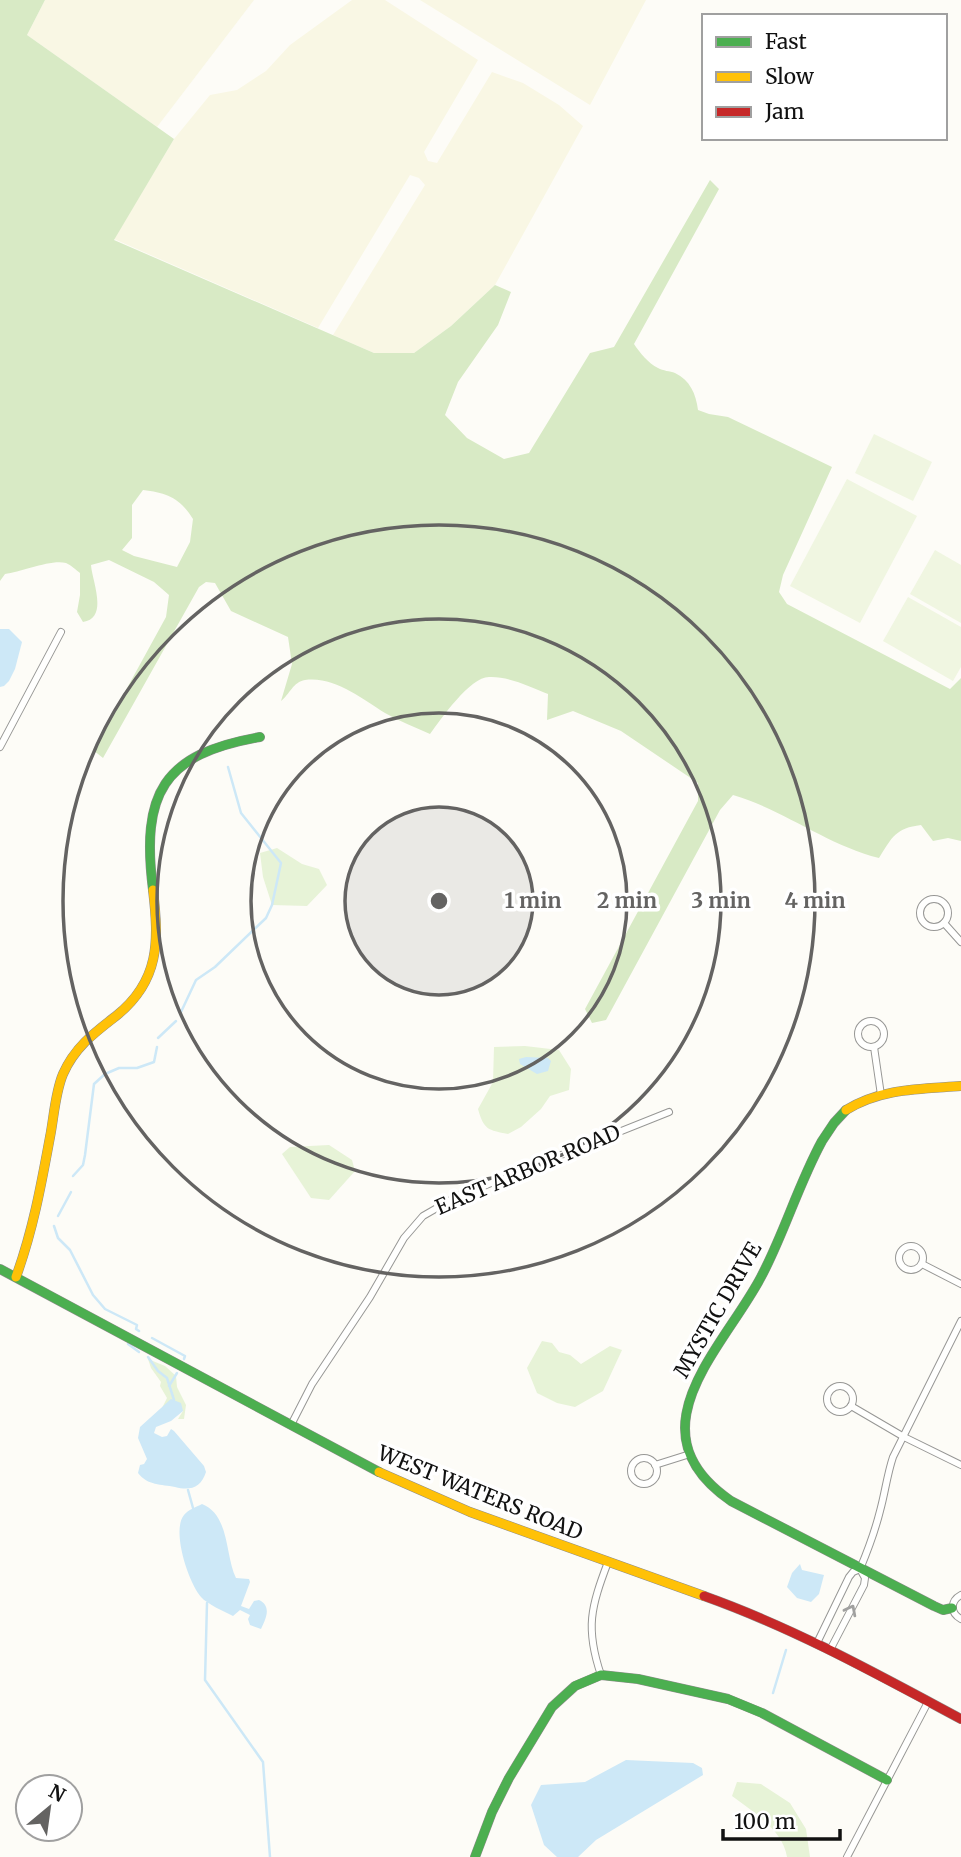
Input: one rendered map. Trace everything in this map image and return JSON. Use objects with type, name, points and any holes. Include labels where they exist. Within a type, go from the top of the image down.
[{"type":"street","points":[[0,747],[61,632]]},
{"type":"street","points":[[16,1277],[31,1235],[62,1077],[72,1054],[90,1035],[134,1000],[144,987],[154,963],[156,929],[149,848],[151,815],[164,786],[183,764],[208,750],[232,741],[260,737]]},
{"type":"street","points":[[937,899],[942,902],[948,912],[944,923],[933,927],[923,922],[920,911],[926,901],[937,899]]},
{"type":"street","points":[[944,923],[961,942]]},
{"type":"street","points":[[867,1021],[875,1021],[884,1029],[884,1039],[874,1047],[863,1045],[858,1038],[859,1028],[867,1021]]},
{"type":"street","points":[[874,1047],[881,1095]]},
{"type":"street","name":"MYSTIC DRIVE","points":[[952,1608],[943,1610],[934,1606],[760,1518],[717,1492],[694,1464],[686,1443],[685,1430],[690,1391],[760,1280],[819,1146],[831,1126],[844,1112],[881,1095],[961,1086]]},
{"type":"street","name":"EAST ARBOR ROAD","points":[[291,1425],[312,1384],[370,1297],[404,1238],[423,1216],[456,1197],[669,1112]]},
{"type":"street","points":[[909,1246],[916,1247],[923,1256],[922,1264],[916,1270],[908,1270],[901,1265],[900,1253],[909,1246]]},
{"type":"street","points":[[922,1264],[961,1284]]},
{"type":"street","name":"WEST WATERS ROAD","points":[[0,1269],[374,1469],[450,1504],[758,1615],[961,1719]]},
{"type":"street","points":[[817,1643],[849,1577],[860,1569],[877,1522],[886,1478],[961,1321]]},
{"type":"street","points":[[838,1386],[847,1388],[853,1398],[850,1406],[840,1411],[832,1408],[828,1401],[829,1393],[838,1386]]},
{"type":"street","points":[[850,1406],[961,1465]]},
{"type":"street","points":[[655,1465],[690,1454]]},
{"type":"street","points":[[646,1458],[655,1465],[657,1474],[652,1481],[644,1484],[633,1477],[631,1469],[638,1460],[646,1458]]},
{"type":"street","points":[[601,1675],[591,1618],[608,1562]]},
{"type":"street","points":[[830,1650],[864,1585],[865,1578],[860,1569]]},
{"type":"street","points":[[961,1595],[954,1600],[952,1608],[961,1619]]},
{"type":"street","points":[[475,1857],[492,1812],[509,1778],[552,1707],[575,1686],[601,1675],[638,1679],[728,1699],[762,1713],[887,1780]]},
{"type":"street","points":[[847,1857],[928,1702]]},
{"type":"shaded area","points":[[45,0],[254,0],[157,127],[27,35]]},
{"type":"shaded area","points":[[352,0],[385,0],[478,60],[424,152],[428,161],[437,163],[492,72],[523,83],[559,105],[583,126],[495,285],[451,326],[414,353],[374,353],[333,335],[425,185],[419,178],[410,175],[318,328],[114,239],[174,139],[210,95],[237,90],[266,71],[290,45]]},
{"type":"shaded area","points":[[420,0],[646,0],[590,105]]},
{"type":"green space","points":[[0,0],[45,0],[27,35],[174,139],[114,240],[374,353],[414,353],[451,326],[495,285],[511,292],[498,325],[458,382],[445,415],[467,438],[504,459],[529,453],[590,353],[614,347],[710,180],[719,189],[634,344],[654,366],[685,379],[694,393],[698,410],[728,417],[832,467],[783,575],[779,592],[787,604],[950,689],[961,678],[961,841],[948,838],[933,841],[921,825],[913,826],[900,831],[879,858],[841,845],[770,809],[733,795],[720,810],[606,1020],[592,1023],[585,1009],[698,801],[698,783],[621,731],[573,711],[547,720],[548,694],[504,678],[489,677],[473,684],[456,700],[430,734],[390,716],[348,690],[327,682],[301,681],[281,701],[292,664],[288,637],[231,611],[215,583],[206,582],[199,587],[103,758],[93,750],[166,617],[169,595],[154,582],[109,560],[91,565],[97,606],[91,619],[83,622],[77,612],[80,573],[68,564],[52,563],[5,574],[0,581]],"holes":[[[143,490],[178,501],[193,519],[190,542],[177,567],[134,556],[122,550],[132,538],[132,505]]]},
{"type":"green space","points":[[874,434],[932,462],[913,501],[855,473]]},
{"type":"green space","points":[[847,479],[917,516],[860,623],[790,586]]},
{"type":"green space","points":[[935,550],[961,565],[961,623],[910,594]]},
{"type":"green space","points":[[908,597],[961,627],[961,667],[953,681],[883,641]]},
{"type":"green space","points":[[277,848],[302,864],[319,869],[327,885],[307,906],[272,905],[263,877],[260,853]]},
{"type":"green space","points":[[525,1046],[559,1050],[571,1069],[569,1090],[550,1096],[541,1109],[521,1127],[508,1134],[491,1130],[482,1121],[478,1109],[493,1082],[494,1047]]},
{"type":"green space","points":[[329,1145],[352,1160],[355,1171],[329,1200],[311,1198],[282,1154],[290,1147]]},
{"type":"green space","points":[[542,1341],[552,1343],[559,1352],[570,1355],[581,1364],[610,1346],[622,1350],[603,1391],[575,1407],[557,1403],[537,1393],[527,1368]]},
{"type":"green space","points":[[148,1359],[165,1366],[176,1376],[177,1387],[186,1405],[184,1419],[178,1419],[183,1411],[167,1405],[162,1408],[167,1398]]},
{"type":"green space","points":[[737,1782],[761,1784],[790,1803],[806,1829],[810,1857],[787,1857],[780,1838],[773,1830],[732,1796]]},
{"type":"water","points":[[0,629],[9,629],[22,642],[15,669],[9,681],[0,687]]},
{"type":"water","points":[[548,1058],[551,1061],[548,1071],[537,1074],[520,1064],[519,1059]]},
{"type":"water","points":[[171,1399],[181,1403],[183,1411],[171,1421],[156,1427],[154,1433],[167,1436],[171,1429],[204,1466],[206,1472],[201,1482],[190,1488],[155,1484],[138,1473],[140,1465],[147,1459],[138,1438],[140,1427]]},
{"type":"water","points":[[202,1504],[218,1517],[236,1578],[249,1579],[241,1606],[249,1609],[254,1601],[259,1600],[267,1609],[261,1629],[250,1625],[250,1615],[240,1610],[233,1616],[207,1602],[191,1581],[179,1533],[184,1515]]},
{"type":"water","points":[[800,1564],[802,1570],[824,1575],[819,1594],[811,1602],[797,1598],[787,1587],[792,1573]]},
{"type":"water","points":[[626,1760],[693,1763],[702,1768],[703,1775],[596,1840],[578,1857],[557,1857],[544,1845],[531,1805],[541,1785],[585,1782]]},
{"type":"waterway","points":[[181,1012],[196,980],[215,967],[266,918],[272,905],[281,863],[241,813],[228,767]]},
{"type":"waterway","points":[[158,1038],[176,1021]]},
{"type":"waterway","points":[[73,1176],[83,1165],[94,1084],[105,1074],[119,1068],[137,1068],[154,1062],[157,1047]]},
{"type":"waterway","points":[[58,1216],[71,1192]]},
{"type":"waterway","points":[[54,1226],[58,1238],[70,1250],[93,1295],[105,1309],[137,1325],[136,1329],[139,1331]]},
{"type":"waterway","points":[[152,1338],[185,1356],[184,1359]]},
{"type":"waterway","points":[[128,1344],[139,1352]]},
{"type":"waterway","points":[[148,1357],[167,1378],[174,1400]]},
{"type":"waterway","points":[[169,1386],[177,1373]]},
{"type":"waterway","points":[[188,1490],[193,1508]]},
{"type":"waterway","points":[[207,1603],[205,1680],[263,1762],[270,1857]]},
{"type":"waterway","points":[[773,1693],[786,1650]]},
{"type":"traffic: fast","points":[[153,890],[151,828],[156,804],[165,784],[180,768],[200,755],[260,737]]},
{"type":"traffic: fast","points":[[846,1110],[822,1141],[761,1277],[708,1361],[694,1390],[686,1418],[687,1447],[701,1474],[731,1501],[934,1606],[943,1610],[952,1608]]},
{"type":"traffic: fast","points":[[0,1269],[379,1472]]},
{"type":"traffic: fast","points":[[475,1857],[492,1812],[509,1778],[552,1707],[575,1686],[601,1675],[638,1679],[728,1699],[762,1713],[887,1780]]},
{"type":"traffic: slow","points":[[16,1277],[36,1208],[56,1097],[63,1074],[86,1041],[130,1003],[149,974],[156,943],[153,890]]},
{"type":"traffic: slow","points":[[846,1110],[873,1097],[887,1094],[961,1086]]},
{"type":"traffic: slow","points":[[379,1472],[470,1512],[704,1596]]},
{"type":"traffic: jam","points":[[704,1596],[803,1637],[961,1719]]}]
